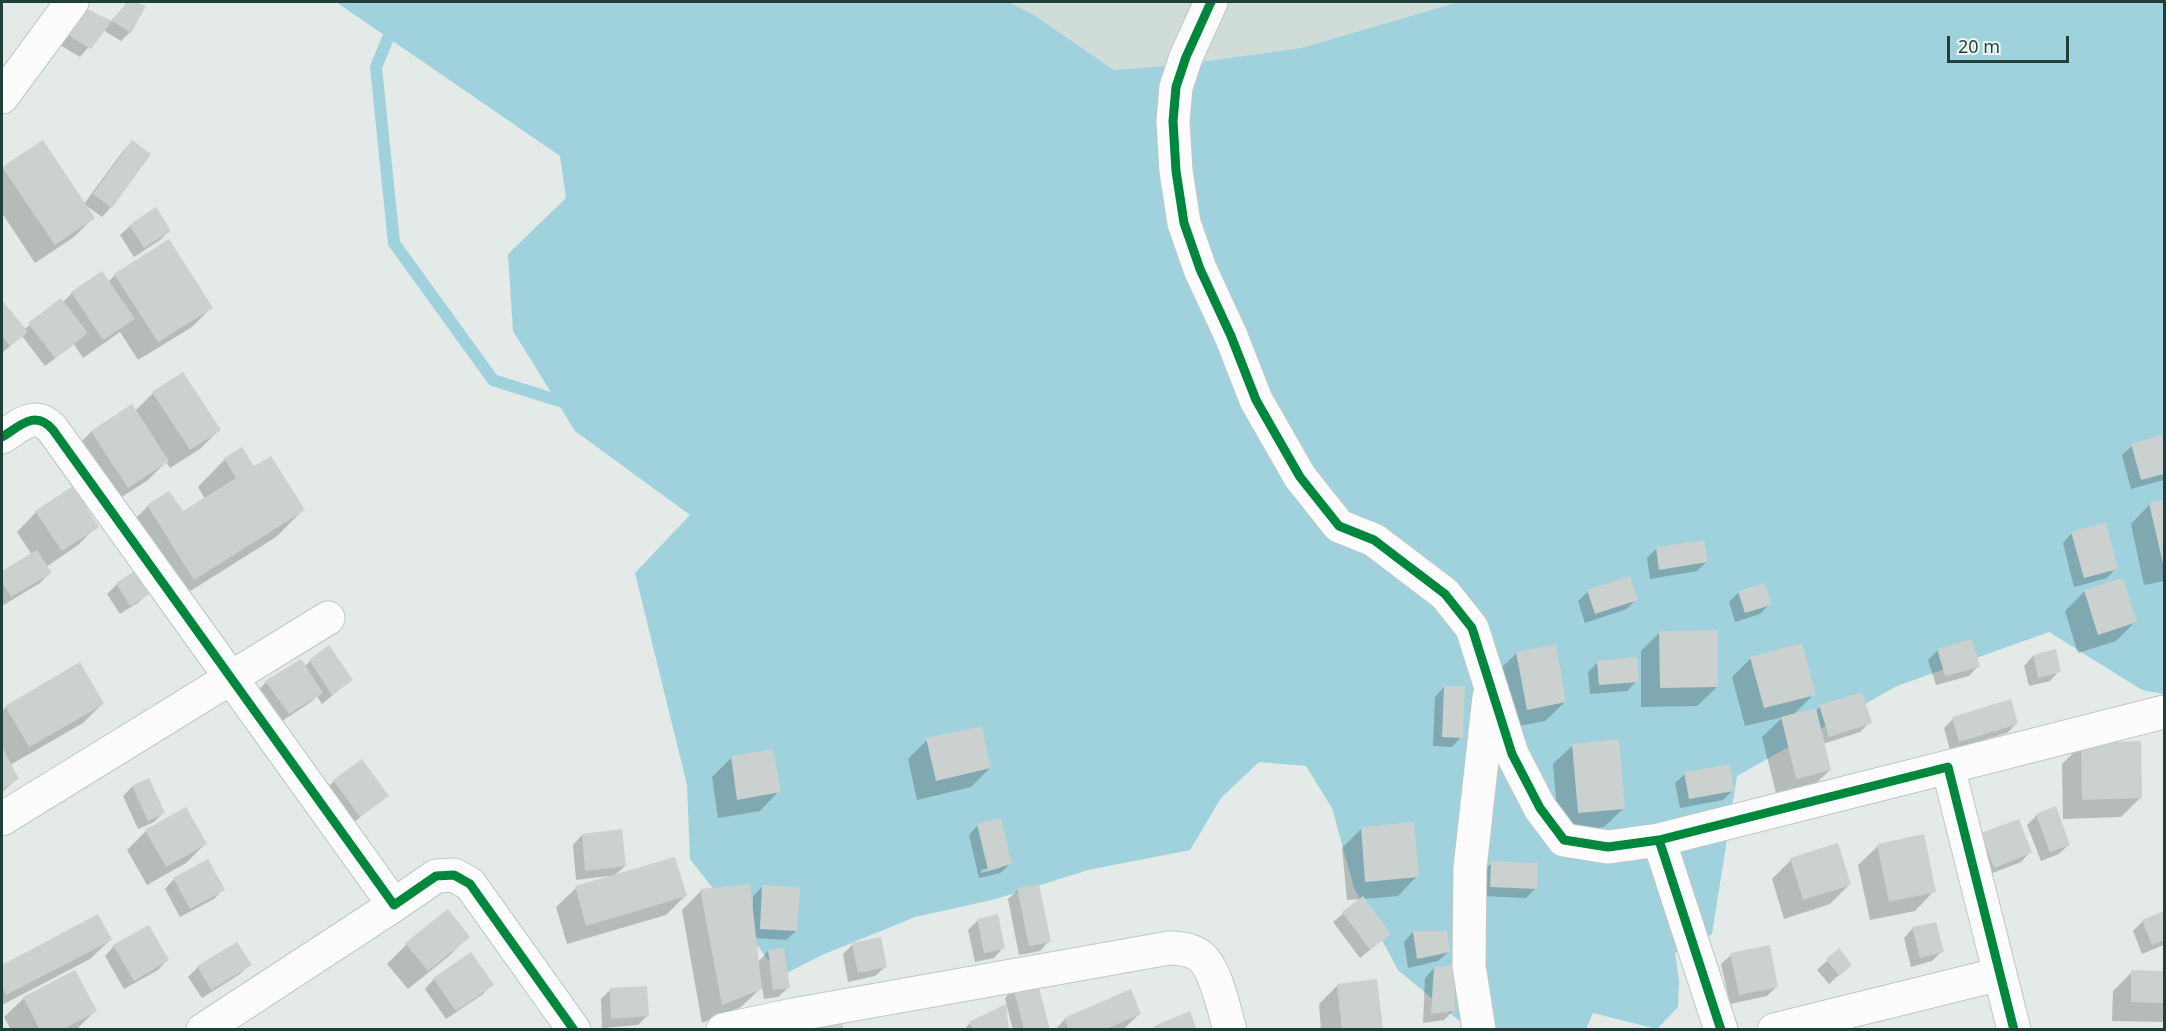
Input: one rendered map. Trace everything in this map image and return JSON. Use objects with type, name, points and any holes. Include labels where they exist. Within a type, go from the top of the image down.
[{"type":"street","points":[[2,97],[72,2]]},
{"type":"street","points":[[1211,2],[1186,57],[1176,87],[1173,121],[1176,171],[1184,223],[1200,269],[1231,336],[1256,400],[1300,477],[1339,526],[1374,540],[1445,594],[1472,628],[1512,754],[1540,808],[1564,840],[1608,847],[1659,840],[2164,712]]},
{"type":"street","points":[[6,426],[39,419],[47,423],[394,905]]},
{"type":"street","points":[[2,819],[328,618]]},
{"type":"street","points":[[1479,1029],[1470,966],[1470,868],[1490,686]]},
{"type":"street","points":[[1948,767],[2014,1029]]},
{"type":"street","points":[[1659,840],[1721,1029]]},
{"type":"street","points":[[203,1029],[436,876],[454,875],[470,884],[574,1029]]},
{"type":"street","points":[[723,1029],[1146,952],[1184,948],[1201,957],[1211,969],[1230,1029]]},
{"type":"street","points":[[1774,1029],[2000,974]]},
{"type":"shaded area","points":[[1008,2],[1459,2],[1301,48],[1186,64],[1114,70],[1034,15]]},
{"type":"water","points":[[336,2],[1008,2],[1034,15],[1114,70],[1186,64],[1301,48],[1459,2],[2164,2],[2164,694],[2142,690],[2049,632],[1897,686],[1737,776],[1712,934],[1675,953],[1679,980],[1678,1007],[1657,1029],[1593,1013],[1586,1029],[1469,1029],[1398,970],[1354,888],[1332,808],[1306,766],[1259,762],[1221,798],[1190,850],[1088,870],[996,899],[915,917],[822,955],[781,976],[690,859],[687,785],[635,573],[690,515],[575,431],[513,331],[508,254],[566,198],[560,156]]},
{"type":"building","points":[[127,2],[146,6],[131,33],[112,21]]},
{"type":"building","points":[[85,8],[112,21],[91,49],[68,35]]},
{"type":"building","points":[[43,140],[95,218],[55,245],[2,167]]},
{"type":"building","points":[[132,140],[151,154],[112,208],[93,194]]},
{"type":"building","points":[[156,207],[171,231],[144,248],[129,225]]},
{"type":"building","points":[[169,239],[213,308],[158,342],[114,274]]},
{"type":"building","points":[[102,271],[135,319],[103,340],[71,292]]},
{"type":"building","points":[[61,298],[88,333],[55,358],[28,323]]},
{"type":"building","points":[[2,300],[28,332],[10,346],[2,335]]},
{"type":"building","points":[[183,372],[221,430],[190,450],[152,392]]},
{"type":"building","points":[[132,404],[169,461],[128,488],[91,431]]},
{"type":"building","points":[[2164,434],[2164,474],[2141,480],[2131,444]]},
{"type":"building","points":[[242,447],[254,466],[271,456],[305,510],[194,580],[147,505],[169,491],[183,511],[236,478],[224,458]]},
{"type":"building","points":[[73,486],[99,527],[62,551],[35,511]]},
{"type":"building","points":[[2164,499],[2164,568],[2149,503]]},
{"type":"building","points":[[2106,522],[2118,569],[2084,578],[2071,532]]},
{"type":"building","points":[[1704,540],[1708,562],[1659,570],[1656,547]]},
{"type":"building","points":[[37,550],[52,573],[11,597],[2,582],[2,571]]},
{"type":"building","points":[[136,570],[151,593],[130,606],[116,583]]},
{"type":"building","points":[[1630,576],[1638,600],[1595,614],[1587,590]]},
{"type":"building","points":[[2123,578],[2137,622],[2098,635],[2084,590]]},
{"type":"building","points":[[1765,583],[1771,605],[1745,613],[1738,591]]},
{"type":"building","points":[[1718,630],[1718,687],[1660,688],[1659,631]]},
{"type":"building","points":[[1972,639],[1980,667],[1945,676],[1937,649]]},
{"type":"building","points":[[1802,643],[1816,695],[1764,708],[1750,657]]},
{"type":"building","points":[[1556,644],[1566,702],[1527,710],[1516,652]]},
{"type":"building","points":[[329,645],[353,680],[332,695],[309,660]]},
{"type":"building","points":[[2056,649],[2061,672],[2038,678],[2033,655]]},
{"type":"building","points":[[1637,657],[1639,682],[1599,685],[1597,661]]},
{"type":"building","points":[[301,659],[323,693],[289,714],[265,681]]},
{"type":"building","points":[[80,662],[104,704],[29,747],[5,706]]},
{"type":"building","points":[[1444,686],[1465,686],[1463,738],[1442,737]]},
{"type":"building","points":[[1862,692],[1872,723],[1829,737],[1819,705]]},
{"type":"building","points":[[2011,699],[2018,724],[1959,742],[1952,717]]},
{"type":"building","points":[[1816,708],[1831,770],[1796,779],[1781,717]]},
{"type":"building","points":[[982,726],[991,768],[936,781],[926,738]]},
{"type":"building","points":[[1619,739],[1625,809],[1578,813],[1572,744]]},
{"type":"building","points":[[2141,741],[2142,798],[2082,800],[2081,743]]},
{"type":"building","points":[[2,747],[19,779],[2,789]]},
{"type":"building","points":[[773,749],[781,792],[737,800],[731,756]]},
{"type":"building","points":[[362,759],[389,796],[360,817],[333,780]]},
{"type":"building","points":[[1730,764],[1734,791],[1689,799],[1684,772]]},
{"type":"building","points":[[149,778],[165,813],[148,821],[132,786]]},
{"type":"building","points":[[2056,806],[2070,845],[2050,852],[2036,814]]},
{"type":"building","points":[[186,807],[207,844],[166,867],[145,830]]},
{"type":"building","points":[[1001,818],[1012,864],[988,870],[977,824]]},
{"type":"building","points":[[2019,819],[2032,853],[1994,868],[1981,833]]},
{"type":"building","points":[[1414,822],[1419,877],[1365,882],[1361,827]]},
{"type":"building","points":[[622,829],[626,866],[585,871],[582,834]]},
{"type":"building","points":[[1924,834],[1936,892],[1889,902],[1877,844]]},
{"type":"building","points":[[1838,843],[1851,885],[1803,900],[1790,858]]},
{"type":"building","points":[[675,857],[687,896],[586,926],[575,886]]},
{"type":"building","points":[[208,859],[225,890],[190,909],[173,878]]},
{"type":"building","points":[[1491,861],[1538,863],[1537,889],[1490,887]]},
{"type":"building","points":[[750,884],[762,989],[722,1005],[700,889]]},
{"type":"building","points":[[1039,884],[1051,942],[1029,946],[1017,888]]},
{"type":"building","points":[[762,885],[800,887],[797,931],[760,929]]},
{"type":"building","points":[[1363,896],[1391,934],[1370,950],[1342,912]]},
{"type":"building","points":[[448,909],[470,937],[428,971],[405,943]]},
{"type":"building","points":[[2164,911],[2164,940],[2152,945],[2142,920]]},
{"type":"building","points":[[98,914],[112,940],[6,995],[2,987],[2,965]]},
{"type":"building","points":[[998,914],[1005,949],[984,953],[977,919]]},
{"type":"building","points":[[1936,922],[1944,952],[1920,958],[1912,927]]},
{"type":"building","points":[[149,925],[169,960],[134,981],[113,945]]},
{"type":"building","points":[[1413,931],[1447,931],[1450,952],[1417,959]]},
{"type":"building","points":[[881,937],[887,967],[858,973],[852,943]]},
{"type":"building","points":[[237,942],[252,965],[211,990],[197,966]]},
{"type":"building","points":[[1770,945],[1778,987],[1739,995],[1730,953]]},
{"type":"building","points":[[784,948],[790,988],[773,990],[768,950]]},
{"type":"building","points":[[1839,948],[1852,965],[1839,976],[1826,959]]},
{"type":"building","points":[[471,952],[494,985],[456,1011],[433,978]]},
{"type":"building","points":[[1454,965],[1455,1011],[1431,1014],[1434,967]]},
{"type":"building","points":[[75,970],[97,1011],[62,1030],[40,1030],[23,997]]},
{"type":"building","points":[[2131,970],[2164,971],[2164,1003],[2131,1002]]},
{"type":"building","points":[[1377,979],[1383,1030],[1342,1030],[1337,984]]},
{"type":"building","points":[[1037,980],[1050,1030],[1024,1030],[1013,987]]},
{"type":"building","points":[[647,986],[649,1016],[611,1019],[610,988]]},
{"type":"building","points":[[1131,989],[1141,1014],[1104,1030],[1069,1030],[1064,1018]]},
{"type":"building","points":[[1006,1004],[1009,1030],[973,1030],[969,1022]]},
{"type":"building","points":[[1190,1011],[1197,1030],[1155,1030],[1154,1026]]},
{"type":"building","points":[[843,1017],[843,1030],[795,1030]]},
{"type":"waterway","points":[[403,2],[376,67],[394,243],[493,380],[569,404]]},
{"type":"cycle path","points":[[1211,2],[1186,57],[1176,87],[1173,121],[1176,171],[1184,223],[1200,269],[1231,336],[1256,400],[1300,477],[1339,526],[1374,540],[1445,594],[1472,628],[1512,754],[1540,808],[1564,840],[1608,847],[1659,840]]},
{"type":"cycle path","points":[[2,437],[21,424],[34,420],[46,424],[53,430],[394,905],[436,876],[454,875],[470,884],[574,1030]]},
{"type":"cycle path","points":[[1721,1030],[1659,840],[1948,767],[2014,1030]]}]
